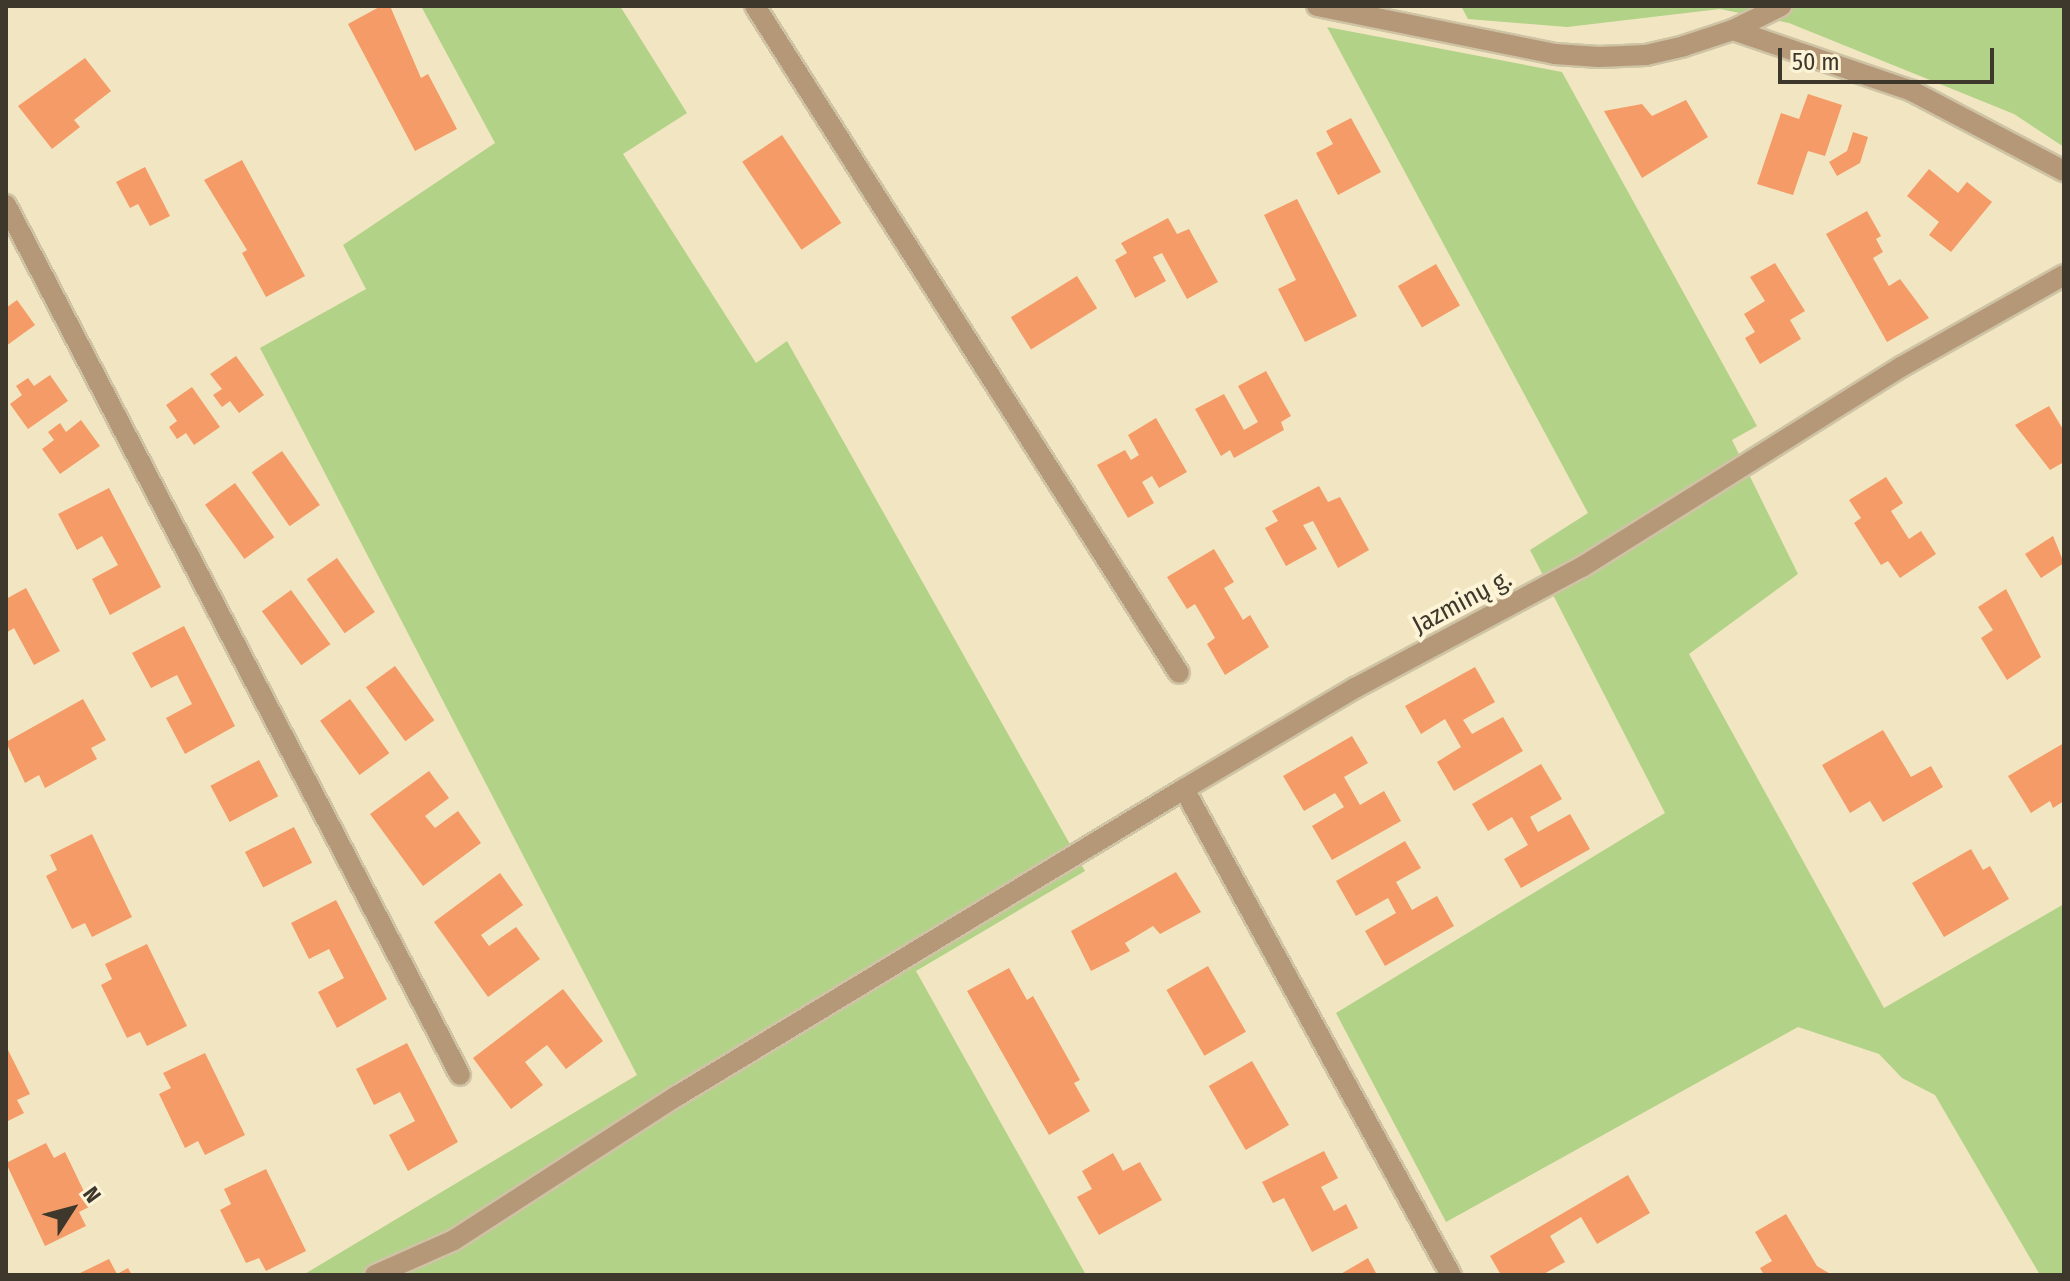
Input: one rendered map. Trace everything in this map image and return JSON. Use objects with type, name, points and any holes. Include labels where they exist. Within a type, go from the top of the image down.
[{"type":"street","points":[[755,6],[1179,673]]},
{"type":"street","points":[[1317,6],[1555,54],[1599,57],[1646,55],[1733,30],[1781,6]]},
{"type":"street","points":[[1733,30],[1901,86],[1983,124],[2064,171]]},
{"type":"street","points":[[6,205],[460,1075]]},
{"type":"street","name":"Jazminų g.","points":[[375,1275],[454,1240],[677,1096],[885,974],[1184,789],[1355,688],[1582,567],[1901,367],[2064,275]]},
{"type":"street","points":[[1184,789],[1451,1275]]},
{"type":"green space","points":[[421,6],[620,6],[687,113],[623,154],[756,363],[787,341],[1085,871],[916,971],[1086,1275],[303,1275],[637,1075],[260,348],[366,289],[343,245],[495,143]]},
{"type":"green space","points":[[1461,6],[2064,6],[2064,147],[2014,114],[1789,23],[1720,9],[1567,27],[1468,19]]},
{"type":"green space","points":[[1327,27],[1562,72],[1757,426],[1732,440],[1798,574],[1689,654],[1884,1008],[2064,904],[2064,1275],[2040,1275],[1935,1095],[1902,1078],[1879,1054],[1798,1027],[1446,1222],[1336,1013],[1665,813],[1530,550],[1588,513]]},
{"type":"building","points":[[381,6],[390,6],[421,78],[428,74],[457,129],[415,151],[348,24]]},
{"type":"building","points":[[85,58],[111,91],[74,120],[80,127],[52,149],[18,106]]},
{"type":"building","points":[[1808,94],[1842,105],[1825,156],[1808,151],[1793,195],[1757,184],[1781,113],[1799,119]]},
{"type":"building","points":[[1686,100],[1708,137],[1642,178],[1604,111],[1642,104],[1652,116]]},
{"type":"building","points":[[1351,118],[1381,172],[1338,195],[1316,153],[1333,144],[1326,131]]},
{"type":"building","points":[[1853,132],[1868,137],[1860,163],[1837,176],[1829,162],[1847,151]]},
{"type":"building","points":[[782,135],[841,223],[801,250],[742,162]]},
{"type":"building","points":[[242,160],[305,276],[266,297],[242,253],[247,250],[204,180]]},
{"type":"building","points":[[145,167],[170,216],[150,226],[138,204],[130,208],[116,182]]},
{"type":"building","points":[[1929,169],[1958,193],[1967,182],[1992,202],[1951,252],[1929,235],[1939,222],[1907,196]]},
{"type":"building","points":[[1297,199],[1357,316],[1305,342],[1278,289],[1296,280],[1264,215]]},
{"type":"building","points":[[1867,211],[1881,236],[1876,239],[1883,252],[1873,258],[1889,286],[1900,279],[1929,318],[1887,342],[1826,234]]},
{"type":"building","points":[[1168,218],[1177,234],[1189,229],[1218,282],[1187,299],[1162,253],[1153,257],[1166,281],[1135,298],[1115,260],[1127,253],[1121,243]]},
{"type":"building","points":[[1775,263],[1805,311],[1790,320],[1801,339],[1760,364],[1745,338],[1755,332],[1744,314],[1765,301],[1750,277]]},
{"type":"building","points":[[1436,264],[1460,306],[1422,328],[1398,286]]},
{"type":"building","points":[[1077,276],[1097,308],[1031,350],[1011,317]]},
{"type":"building","points":[[17,300],[35,325],[6,346],[6,308]]},
{"type":"building","points":[[236,356],[264,395],[239,413],[230,401],[222,407],[213,395],[222,389],[210,374]]},
{"type":"building","points":[[1266,371],[1291,416],[1281,422],[1284,430],[1234,458],[1230,450],[1221,456],[1195,409],[1224,394],[1244,430],[1258,422],[1238,386]]},
{"type":"building","points":[[50,375],[68,401],[28,429],[10,404],[22,395],[16,386],[28,378],[34,386]]},
{"type":"building","points":[[192,387],[220,427],[194,445],[186,433],[177,439],[169,427],[177,421],[166,405]]},
{"type":"building","points":[[2049,406],[2064,431],[2064,462],[2050,470],[2015,425]]},
{"type":"building","points":[[1156,418],[1187,472],[1159,488],[1152,476],[1142,482],[1154,503],[1128,518],[1097,465],[1125,450],[1131,460],[1139,455],[1128,435]]},
{"type":"building","points":[[81,420],[100,446],[60,474],[42,449],[54,440],[48,432],[60,423],[66,432]]},
{"type":"building","points":[[282,451],[320,505],[290,526],[252,472]]},
{"type":"building","points":[[1886,477],[1903,503],[1891,511],[1909,539],[1921,531],[1936,554],[1900,578],[1888,561],[1881,565],[1854,523],[1861,518],[1849,500]]},
{"type":"building","points":[[235,483],[274,537],[244,559],[205,505]]},
{"type":"building","points":[[1319,486],[1328,502],[1340,497],[1369,550],[1338,568],[1313,521],[1303,525],[1317,549],[1286,566],[1265,528],[1278,521],[1272,511]]},
{"type":"building","points":[[109,488],[161,587],[110,615],[92,579],[118,565],[102,536],[77,550],[58,514]]},
{"type":"building","points":[[2053,536],[2064,563],[2041,578],[2025,554]]},
{"type":"building","points":[[1214,549],[1234,582],[1224,588],[1243,620],[1250,615],[1269,647],[1225,675],[1207,644],[1215,638],[1195,604],[1187,609],[1167,577]]},
{"type":"building","points":[[337,558],[375,612],[345,633],[307,579]]},
{"type":"building","points":[[26,588],[60,651],[34,665],[14,628],[6,633],[6,599]]},
{"type":"building","points":[[2006,589],[2041,657],[2007,680],[1981,638],[1993,630],[1978,607]]},
{"type":"building","points":[[291,590],[330,644],[301,665],[262,611]]},
{"type":"building","points":[[184,626],[235,726],[185,754],[166,718],[192,704],[177,675],[151,688],[132,653]]},
{"type":"building","points":[[395,666],[434,720],[405,741],[366,687]]},
{"type":"building","points":[[1475,667],[1495,702],[1463,720],[1472,734],[1503,717],[1523,751],[1454,791],[1437,762],[1461,747],[1445,719],[1421,734],[1405,706]]},
{"type":"building","points":[[83,699],[106,740],[91,748],[97,759],[45,788],[39,775],[25,783],[6,742]]},
{"type":"building","points":[[350,699],[389,753],[359,775],[320,721]]},
{"type":"building","points":[[1883,730],[1911,777],[1931,766],[1943,787],[1883,822],[1870,801],[1850,813],[1822,765]]},
{"type":"building","points":[[1352,736],[1368,763],[1344,777],[1360,805],[1384,791],[1401,821],[1332,860],[1312,826],[1344,807],[1335,793],[1304,811],[1283,776]]},
{"type":"building","points":[[2064,743],[2064,801],[2053,808],[2050,801],[2031,813],[2008,776]]},
{"type":"building","points":[[259,760],[278,796],[230,822],[210,786]]},
{"type":"building","points":[[1541,764],[1562,799],[1530,817],[1538,832],[1570,814],[1590,849],[1521,888],[1504,859],[1528,845],[1512,817],[1488,831],[1472,804]]},
{"type":"building","points":[[429,771],[449,798],[425,816],[435,828],[458,811],[481,843],[423,886],[370,814]]},
{"type":"building","points":[[294,827],[312,863],[263,888],[245,852]]},
{"type":"building","points":[[92,834],[132,917],[92,937],[85,923],[72,929],[46,876],[57,870],[50,855]]},
{"type":"building","points":[[1405,841],[1421,868],[1396,882],[1412,910],[1437,896],[1454,926],[1385,966],[1365,931],[1396,913],[1388,898],[1356,916],[1336,881]]},
{"type":"building","points":[[1971,849],[1983,870],[1990,866],[2009,899],[1944,937],[1912,883]]},
{"type":"building","points":[[1176,872],[1201,912],[1160,934],[1153,926],[1125,943],[1130,951],[1091,971],[1071,931]]},
{"type":"building","points":[[500,873],[523,905],[481,935],[489,946],[516,927],[540,959],[488,997],[434,922]]},
{"type":"building","points":[[336,900],[387,999],[337,1028],[318,992],[344,978],[329,949],[309,959],[291,923]]},
{"type":"building","points":[[147,944],[187,1026],[147,1046],[140,1032],[127,1038],[101,985],[112,979],[105,964]]},
{"type":"building","points":[[1208,966],[1246,1032],[1204,1056],[1166,990]]},
{"type":"building","points":[[1009,968],[1027,1000],[1033,996],[1080,1080],[1074,1083],[1090,1111],[1049,1135],[967,991]]},
{"type":"building","points":[[563,989],[603,1041],[566,1069],[547,1045],[525,1062],[543,1085],[511,1109],[473,1058]]},
{"type":"building","points":[[407,1043],[458,1142],[408,1171],[389,1135],[415,1121],[400,1092],[374,1105],[356,1069]]},
{"type":"building","points":[[6,1046],[30,1094],[17,1100],[24,1113],[6,1122]]},
{"type":"building","points":[[205,1053],[245,1135],[205,1155],[198,1141],[185,1148],[159,1094],[171,1088],[163,1073]]},
{"type":"building","points":[[1252,1061],[1289,1125],[1246,1150],[1209,1086]]},
{"type":"building","points":[[46,1143],[54,1158],[65,1152],[91,1206],[79,1212],[86,1226],[45,1246],[6,1163]]},
{"type":"building","points":[[1324,1151],[1338,1178],[1321,1187],[1334,1211],[1346,1204],[1358,1228],[1312,1252],[1284,1198],[1273,1203],[1262,1182]]},
{"type":"building","points":[[1113,1153],[1123,1171],[1140,1162],[1162,1200],[1099,1235],[1077,1197],[1092,1189],[1082,1171]]},
{"type":"building","points":[[266,1169],[306,1251],[266,1271],[259,1258],[246,1263],[220,1210],[231,1204],[224,1189]]},
{"type":"building","points":[[1628,1175],[1650,1213],[1597,1244],[1581,1217],[1550,1236],[1565,1262],[1542,1275],[1501,1275],[1490,1256]]},
{"type":"building","points":[[1786,1214],[1817,1266],[1832,1275],[1764,1275],[1760,1268],[1772,1261],[1755,1232]]},
{"type":"building","points":[[1368,1258],[1377,1275],[1339,1275]]},
{"type":"building","points":[[109,1259],[117,1274],[128,1268],[132,1275],[76,1275]]}]
